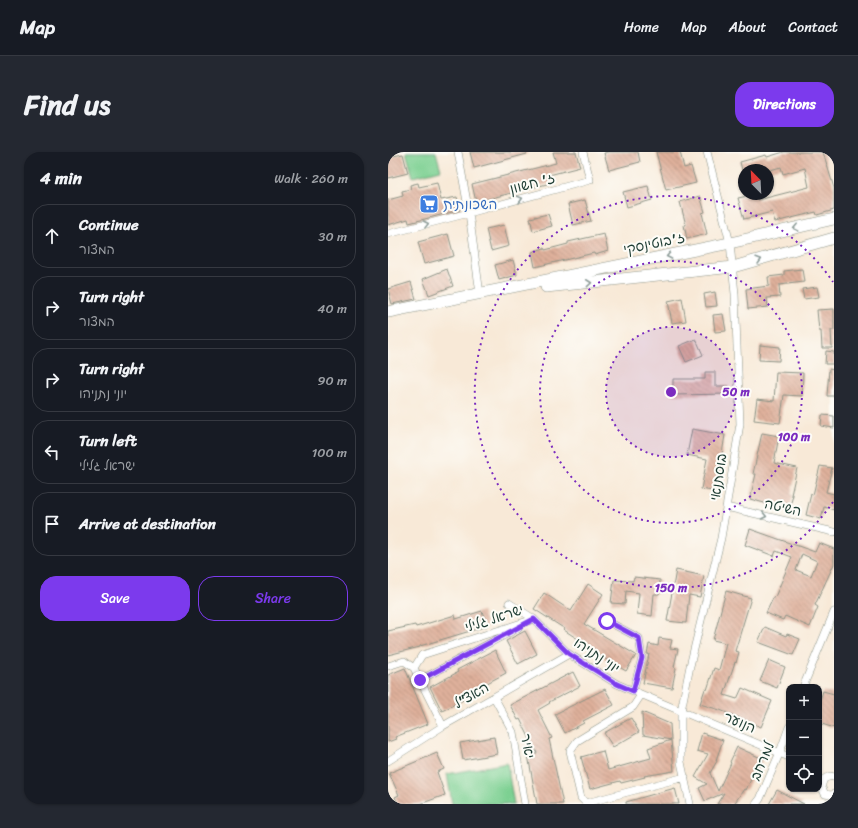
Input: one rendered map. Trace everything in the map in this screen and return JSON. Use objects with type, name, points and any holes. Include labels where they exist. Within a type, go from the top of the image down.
[{"type":"street","points":[[458,152],[469,213],[480,294]]},
{"type":"street","name":"ז' חשוון","points":[[388,234],[590,180],[583,152]]},
{"type":"street","name":"בוסתנאי","points":[[690,804],[681,762],[681,711],[690,666],[721,538],[740,424],[733,267],[730,243],[708,152]]},
{"type":"street","name":"ז'בוטינסקי","points":[[388,312],[730,243],[834,219]]},
{"type":"street","name":"ז'בוטינסקי","points":[[480,294],[733,267],[834,238]]},
{"type":"street","name":"השיטה","points":[[726,507],[834,532]]},
{"type":"street","name":"יוני נתניהו","points":[[509,603],[534,619],[569,654],[617,684],[681,711]]},
{"type":"street","points":[[804,684],[834,612]]},
{"type":"street","name":"ישראל גלילי","points":[[414,668],[422,655],[534,619]]},
{"type":"street","name":"ישראל גלילי","points":[[420,680],[534,619]]},
{"type":"street","points":[[607,621],[639,638],[642,658],[633,691]]},
{"type":"street","name":"האצ\"ל","points":[[388,762],[443,726],[569,654]]},
{"type":"street","points":[[388,666],[404,661],[414,668],[443,726]]},
{"type":"street","points":[[641,695],[633,707],[578,742],[570,751],[581,798],[586,802],[685,777]]},
{"type":"street","name":"יאיר","points":[[494,697],[513,732],[525,804]]},
{"type":"street","name":"הנוער","points":[[681,711],[787,756]]},
{"type":"street","name":"למרחב","points":[[756,804],[760,799],[786,735]]},
{"type":"street","points":[[822,776],[830,776],[834,778]]},
{"type":"street","points":[[822,788],[823,792],[828,795],[834,794]]},
{"type":"green space","points":[[406,152],[436,152],[441,170],[413,177]]},
{"type":"green space","points":[[507,763],[514,804],[452,804],[447,774]]},
{"type":"building","points":[[470,152],[527,152],[527,154],[474,168]]},
{"type":"building","points":[[553,152],[576,152],[580,167],[549,175],[551,183],[476,202],[472,184],[556,163]]},
{"type":"building","points":[[638,152],[640,162],[609,170],[604,153]]},
{"type":"building","points":[[656,152],[680,152],[684,168],[691,166],[696,183],[666,190]]},
{"type":"building","points":[[784,152],[823,152],[834,188],[834,210],[817,215],[816,212],[775,222],[772,212],[744,219],[739,200],[774,200],[774,196],[809,187],[805,168],[783,174],[781,167],[774,169],[774,164],[740,164],[740,162],[766,155],[767,157]]},
{"type":"building","points":[[403,154],[408,173],[388,178],[388,157]]},
{"type":"building","points":[[418,183],[419,187],[437,183],[441,200],[457,197],[460,210],[409,223],[408,219],[388,225],[388,200],[403,196],[402,191],[411,189],[410,185]]},
{"type":"building","points":[[648,186],[652,200],[627,207],[623,192]]},
{"type":"building","points":[[700,196],[705,212],[702,213],[707,234],[687,239],[684,225],[686,225],[680,202]]},
{"type":"building","points":[[585,200],[591,221],[573,225],[568,204]]},
{"type":"building","points":[[548,214],[552,226],[533,231],[530,218]]},
{"type":"building","points":[[504,225],[509,246],[491,251],[486,229]]},
{"type":"building","points":[[448,234],[454,256],[424,264],[418,242]]},
{"type":"building","points":[[604,234],[608,251],[535,267],[532,252],[544,248],[545,250],[568,244],[568,242]]},
{"type":"building","points":[[513,260],[517,275],[499,280],[495,265]]},
{"type":"building","points":[[447,269],[453,286],[429,295],[423,279]]},
{"type":"building","points":[[802,269],[804,282],[779,285],[780,297],[767,298],[768,307],[748,309],[746,289],[769,286],[768,277],[784,275],[784,271]]},
{"type":"building","points":[[411,282],[416,299],[392,304],[388,289]]},
{"type":"building","points":[[817,287],[819,297],[804,299],[802,289]]},
{"type":"building","points":[[715,292],[717,306],[706,307],[704,294]]},
{"type":"building","points":[[682,298],[686,321],[672,323],[668,301]]},
{"type":"building","points":[[834,309],[834,330],[831,330],[832,348],[822,348],[821,331],[819,331],[817,310]]},
{"type":"building","points":[[723,314],[726,331],[715,332],[713,315]]},
{"type":"building","points":[[696,339],[703,355],[686,362],[679,346]]},
{"type":"building","points":[[760,345],[780,347],[779,361],[759,360]]},
{"type":"building","points":[[826,351],[834,352],[834,364],[825,364]]},
{"type":"building","points":[[829,369],[834,370],[834,396],[827,396]]},
{"type":"building","points":[[705,372],[715,372],[715,386],[729,386],[729,394],[673,395],[673,379],[705,379]]},
{"type":"building","points":[[776,372],[803,373],[802,396],[784,395],[780,423],[754,420],[757,399],[774,401]]},
{"type":"building","points":[[822,415],[834,416],[834,428],[821,426]]},
{"type":"building","points":[[692,429],[725,435],[719,472],[722,473],[718,492],[701,489],[707,459],[687,455]]},
{"type":"building","points":[[762,433],[779,436],[774,463],[797,468],[789,510],[750,499],[756,474],[753,474]]},
{"type":"building","points":[[820,466],[832,468],[826,492],[834,494],[834,510],[824,507],[821,519],[806,515],[811,494],[813,495]]},
{"type":"building","points":[[750,529],[815,552],[819,543],[834,549],[834,564],[815,605],[818,607],[810,627],[785,616],[783,620],[766,613],[774,596],[775,597],[792,557],[776,551],[774,556],[745,545]],"holes":[[[802,554],[817,561],[811,576],[796,570]]]},
{"type":"building","points":[[676,570],[704,576],[700,597],[689,595],[686,623],[667,621]]},
{"type":"building","points":[[634,577],[660,580],[659,594],[654,594],[652,616],[637,614],[639,593],[626,591],[625,604],[611,603],[614,580],[633,581]]},
{"type":"building","points":[[588,584],[603,594],[584,624],[636,655],[626,671],[597,654],[598,652],[534,609],[544,593],[571,611]]},
{"type":"building","points":[[726,591],[751,598],[735,651],[739,652],[736,663],[735,662],[724,695],[737,699],[742,688],[772,701],[761,727],[720,710],[700,704],[705,689],[707,690],[714,668],[719,670],[726,643],[713,640]]},
{"type":"building","points":[[482,611],[487,626],[420,647],[388,655],[388,631],[415,625],[416,627],[455,615],[456,619]]},
{"type":"building","points":[[765,627],[786,636],[787,634],[800,639],[793,655],[758,642]]},
{"type":"building","points":[[525,631],[537,654],[518,664],[506,641]]},
{"type":"building","points":[[659,638],[672,640],[670,648],[678,649],[674,667],[676,668],[672,688],[643,683],[649,654],[647,654],[649,644],[658,646]]},
{"type":"building","points":[[495,650],[506,673],[461,697],[463,700],[442,711],[430,687],[458,672],[457,670]]},
{"type":"building","points":[[769,660],[785,667],[777,688],[760,681]]},
{"type":"building","points":[[405,668],[428,724],[395,737],[396,739],[388,742],[388,675]]},
{"type":"building","points":[[573,672],[580,686],[549,702],[550,703],[538,710],[552,738],[549,739],[563,804],[537,804],[528,755],[537,753],[520,719],[518,720],[510,705]]},
{"type":"building","points":[[605,689],[614,705],[583,721],[584,723],[565,733],[555,714]]},
{"type":"building","points":[[823,691],[834,694],[834,728],[822,724]]},
{"type":"building","points":[[642,712],[670,724],[671,740],[643,735]]},
{"type":"building","points":[[631,718],[639,732],[613,747],[604,733]]},
{"type":"building","points":[[702,733],[723,740],[716,760],[717,761],[710,773],[718,791],[737,747],[763,759],[746,790],[744,789],[734,804],[717,804],[724,793],[705,801],[699,788],[707,784],[695,777],[708,754],[697,751]]},
{"type":"building","points":[[494,737],[497,754],[463,760],[460,743]]},
{"type":"building","points":[[671,740],[674,771],[644,776],[645,777],[621,783],[620,781],[590,789],[581,757],[603,751],[608,770],[651,758],[648,748]]},
{"type":"building","points":[[437,753],[444,769],[437,772],[445,795],[420,804],[398,804],[395,797],[399,795],[389,773]]},
{"type":"building","points":[[675,788],[679,804],[626,804],[626,802]]},
{"type":"building","points":[[777,790],[804,804],[769,804]]},
{"type":"place","name":"השכונתית","points":[[429,204]]},
{"type":"route","points":[[420,680],[534,619],[569,654],[617,684],[633,691],[642,658],[639,638],[607,621]]}]
